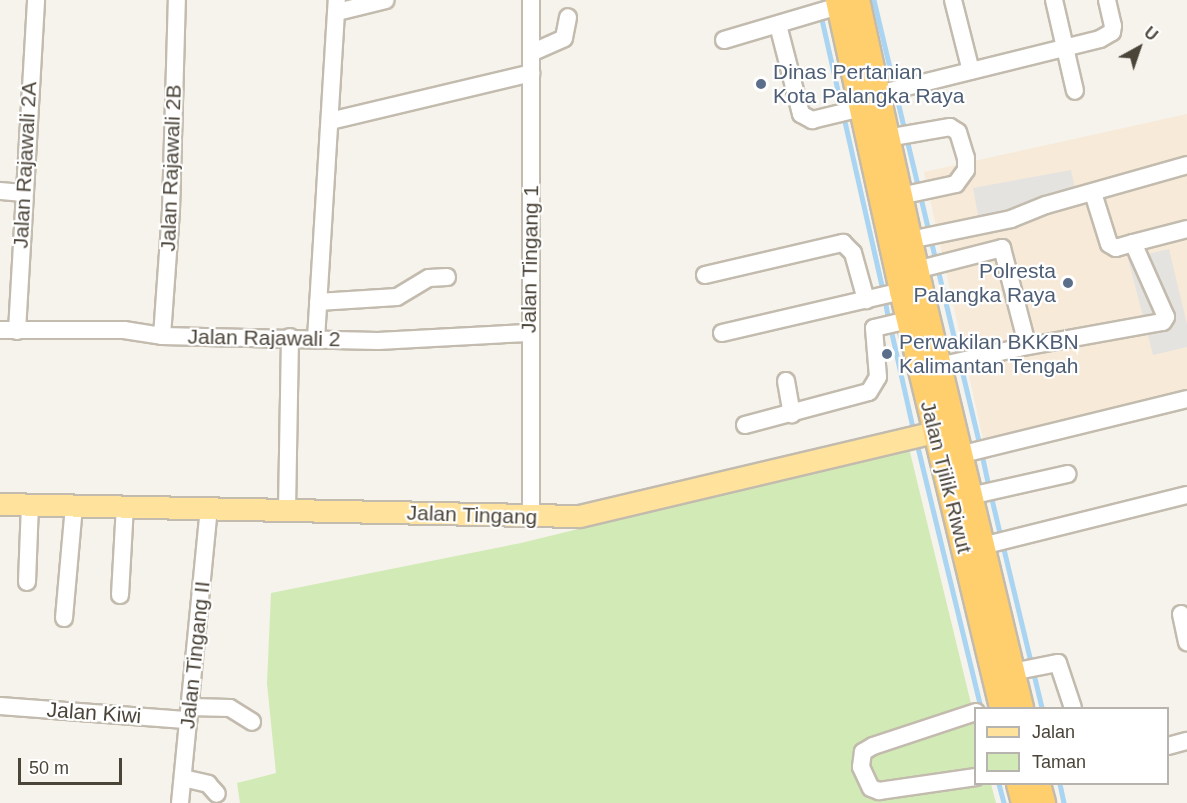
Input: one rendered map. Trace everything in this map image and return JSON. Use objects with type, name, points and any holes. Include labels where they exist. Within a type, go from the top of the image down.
[{"type":"highway","name":"Jalan Tjilik Riwut","points":[[845,2],[905,245],[916,270],[1012,672],[1002,707]]},
{"type":"highway","name":"Jalan Tjilik Riwut","points":[[870,101],[887,138],[900,196],[905,245],[902,291],[1002,707]]},
{"type":"highway","points":[[1020,785],[1024,803]]},
{"type":"highway","points":[[1038,785],[1043,803]]},
{"type":"main road","name":"Jalan Tingang","points":[[0,504],[209,507],[531,518],[597,513],[935,432]]},
{"type":"street","name":"Jalan Rajawali 2A","points":[[8,330],[23,193],[36,0]]},
{"type":"street","name":"Jalan Rajawali 2B","points":[[162,336],[171,210],[177,0]]},
{"type":"street","points":[[316,339],[337,6],[386,0]]},
{"type":"street","name":"Jalan Tingang 1","points":[[531,0],[528,333],[531,518]]},
{"type":"street","points":[[953,0],[971,71]]},
{"type":"street","points":[[1054,0],[1075,91]]},
{"type":"street","points":[[778,25],[801,114],[812,120],[971,71],[1100,39],[1112,32],[1107,0]]},
{"type":"street","points":[[724,40],[778,25],[845,2]]},
{"type":"street","points":[[531,53],[564,38],[568,17]]},
{"type":"street","points":[[330,122],[531,74]]},
{"type":"street","points":[[887,138],[950,128],[958,132],[964,150],[966,170],[956,184],[900,196]]},
{"type":"street","points":[[905,245],[995,223],[1187,165]]},
{"type":"street","points":[[0,190],[23,193]]},
{"type":"street","points":[[1093,193],[1109,244],[1116,248],[1187,229]]},
{"type":"street","points":[[995,223],[1026,340],[1018,348]]},
{"type":"street","points":[[705,275],[843,243],[853,253],[866,300]]},
{"type":"street","points":[[939,366],[1018,348],[1163,322],[1165,309],[1133,243]]},
{"type":"street","points":[[916,270],[1002,248]]},
{"type":"street","points":[[318,302],[398,297],[429,278],[447,277]]},
{"type":"street","points":[[722,333],[902,291]]},
{"type":"street","points":[[745,425],[869,392],[878,377],[874,328],[909,320]]},
{"type":"street","name":"Jalan Rajawali 2","points":[[8,330],[124,330],[162,336],[405,341],[528,333]]},
{"type":"street","points":[[287,510],[290,337]]},
{"type":"street","points":[[786,381],[792,414]]},
{"type":"street","points":[[959,455],[1187,399]]},
{"type":"street","points":[[970,496],[1068,474]]},
{"type":"street","points":[[982,546],[1187,495]]},
{"type":"street","points":[[27,582],[30,505]]},
{"type":"street","points":[[64,618],[74,506]]},
{"type":"street","points":[[120,595],[125,506]]},
{"type":"street","name":"Jalan Tingang II","points":[[180,803],[209,507]]},
{"type":"street","points":[[1181,614],[1187,642]]},
{"type":"street","points":[[1012,672],[1058,663],[1064,670],[1073,707]]},
{"type":"street","name":"Jalan Kiwi","points":[[0,706],[189,713],[230,708],[252,722]]},
{"type":"street","points":[[974,712],[873,746],[863,752],[861,767],[871,788],[879,791],[974,777]]},
{"type":"street","points":[[1169,746],[1187,743]]},
{"type":"street","points":[[183,778],[208,784],[217,794]]},
{"type":"shaded area","name":"Polresta Palangka Raya","points":[[1187,114],[1187,394],[983,439],[924,172]]},
{"type":"shaded area","points":[[1071,170],[1077,198],[980,226],[973,188]]},
{"type":"shaded area","points":[[1145,246],[1147,254],[1169,249],[1187,324],[1187,347],[1153,355],[1126,251]]},
{"type":"green space","points":[[909,448],[974,716],[974,785],[991,785],[996,803],[240,803],[237,783],[276,773],[267,683],[271,593],[521,543]]},
{"type":"waterway","points":[[874,0],[905,131]]},
{"type":"waterway","points":[[821,15],[883,291]]},
{"type":"waterway","points":[[907,139],[980,446]]},
{"type":"waterway","points":[[885,299],[889,321]]},
{"type":"waterway","points":[[891,329],[914,432]]},
{"type":"waterway","points":[[917,443],[981,707]]},
{"type":"waterway","points":[[982,454],[989,487]]},
{"type":"waterway","points":[[991,495],[1001,537]]},
{"type":"waterway","points":[[1003,545],[1042,707]]},
{"type":"waterway","points":[[999,785],[1004,803]]},
{"type":"waterway","points":[[1060,785],[1064,803]]},
{"type":"place","name":"Dinas Pertanian Kota Palangka Raya","points":[[761,84]]},
{"type":"place","name":"Polresta Palangka Raya","points":[[1068,283]]},
{"type":"place","name":"Perwakilan BKKBN Kalimantan Tengah","points":[[887,354]]}]
